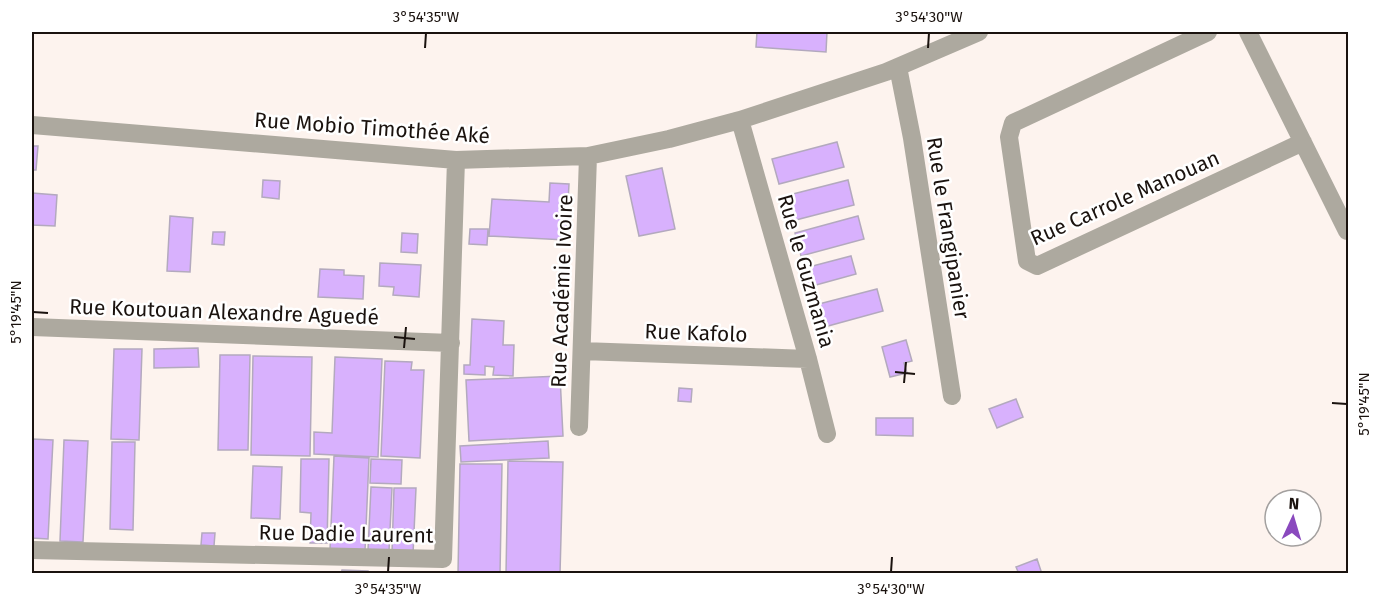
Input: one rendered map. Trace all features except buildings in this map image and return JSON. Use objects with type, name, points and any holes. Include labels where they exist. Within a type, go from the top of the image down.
[{"type":"street","name":"Rue Mobio Timothée Aké","points":[[32,125],[456,160],[588,156],[669,139],[740,120],[886,72],[979,32]]},
{"type":"street","name":"Rue Carrole Manouan","points":[[1208,32],[1013,123],[1009,137],[1027,261],[1037,266],[1303,142]]},
{"type":"street","points":[[1248,32],[1347,231]]},
{"type":"street","name":"Rue le Frangipanier","points":[[898,67],[912,138],[952,396]]},
{"type":"street","name":"Rue le Guzmania","points":[[740,120],[827,434]]},
{"type":"street","name":"Rue Académie Ivoire","points":[[579,427],[588,156]]},
{"type":"street","name":"Rue Dadie Laurent","points":[[32,550],[443,559],[456,160]]},
{"type":"street","name":"Rue Koutouan Alexandre Aguedé","points":[[32,327],[450,343]]},
{"type":"street","name":"Rue Kafolo","points":[[582,351],[808,359]]}]
